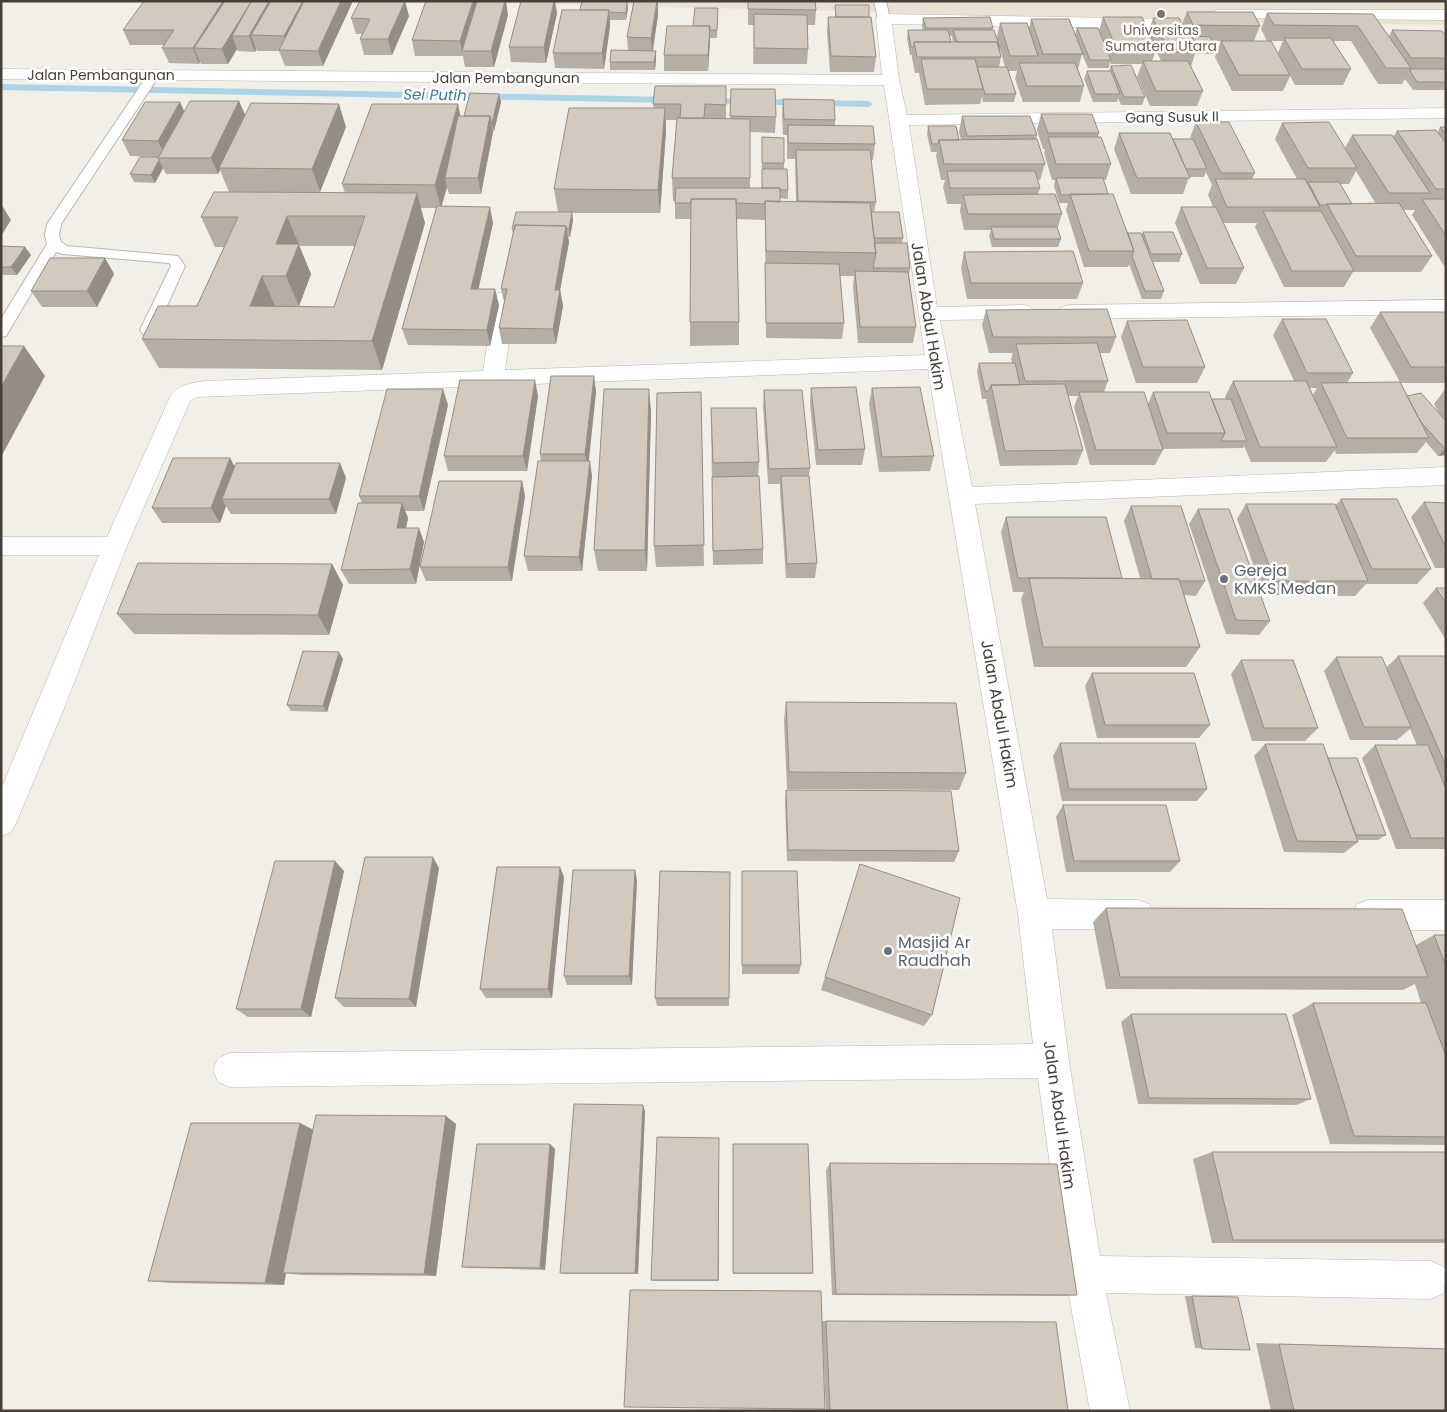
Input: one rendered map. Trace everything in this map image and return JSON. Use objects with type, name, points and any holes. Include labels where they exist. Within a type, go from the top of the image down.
[{"type":"street","points":[[995,8],[998,14],[1187,18]]},
{"type":"street","points":[[884,19],[1446,15]]},
{"type":"street","name":"Jalan Abdul Hakim","points":[[884,19],[891,80],[899,120],[936,362],[962,496],[1034,914],[1052,1061],[1084,1274],[1110,1411]]},
{"type":"street","name":"Jalan Pembangunan","points":[[1,74],[147,85],[891,80]]},
{"type":"street","name":"Gang Susuk II","points":[[899,120],[1446,114]]},
{"type":"street","points":[[493,378],[508,280]]},
{"type":"street","points":[[928,314],[1446,307]]},
{"type":"street","points":[[1,824],[49,712],[114,546],[181,397],[190,391],[204,388],[936,362]]},
{"type":"street","points":[[962,496],[1446,476]]},
{"type":"street","points":[[1,546],[114,546]]},
{"type":"street","points":[[1034,914],[1162,915]]},
{"type":"street","points":[[1338,915],[1446,916]]},
{"type":"street","points":[[230,1070],[1052,1061]]},
{"type":"street","points":[[1084,1274],[1431,1280]]},
{"type":"lane","points":[[880,1],[884,19]]},
{"type":"lane","points":[[1,332],[54,244],[52,235],[54,224],[147,85]]},
{"type":"lane","points":[[54,244],[63,250],[173,259],[178,266],[146,334]]},
{"type":"shaded area","name":"Universitas Sumatera Utara","points":[[415,1],[1446,1],[1446,25],[877,17],[876,12]]},
{"type":"building","points":[[144,1],[223,1],[193,48],[162,48],[174,30],[123,30]]},
{"type":"building","points":[[225,1],[269,1],[249,36],[232,36],[251,2],[222,49],[194,48]]},
{"type":"building","points":[[271,1],[303,1],[284,36],[251,35]]},
{"type":"building","points":[[304,1],[341,1],[318,51],[279,50]]},
{"type":"building","points":[[360,1],[405,1],[388,39],[360,39],[370,19],[351,18]]},
{"type":"building","points":[[426,1],[473,1],[460,41],[412,40]]},
{"type":"building","points":[[477,1],[505,1],[491,51],[462,51]]},
{"type":"building","points":[[521,1],[554,1],[544,47],[509,47]]},
{"type":"building","points":[[582,1],[627,1],[626,13],[609,12],[609,10],[580,10]]},
{"type":"building","points":[[634,1],[657,1],[651,38],[627,37]]},
{"type":"building","points":[[748,1],[815,1],[816,10],[748,9]]},
{"type":"building","points":[[835,5],[869,5],[869,17],[836,17]]},
{"type":"building","points":[[695,8],[718,8],[717,30],[709,30],[710,26],[693,26]]},
{"type":"building","points":[[562,10],[609,10],[602,53],[553,53]]},
{"type":"building","points":[[1187,12],[1253,12],[1260,26],[1193,25]]},
{"type":"building","points":[[1267,13],[1373,14],[1411,68],[1386,68],[1358,26],[1274,25]]},
{"type":"building","points":[[754,14],[807,15],[808,49],[754,48]]},
{"type":"building","points":[[828,17],[871,17],[876,57],[831,56]]},
{"type":"building","points":[[990,17],[993,28],[926,28],[923,18]]},
{"type":"building","points":[[1103,17],[1142,17],[1156,48],[1116,48]]},
{"type":"building","points":[[1153,18],[1179,18],[1196,52],[1169,52]]},
{"type":"building","points":[[1031,19],[1069,19],[1083,54],[1043,54]]},
{"type":"building","points":[[1000,23],[1027,23],[1038,56],[1010,56]]},
{"type":"building","points":[[667,26],[710,26],[708,55],[664,55]]},
{"type":"building","points":[[1077,28],[1098,28],[1111,60],[1090,60]]},
{"type":"building","points":[[908,30],[948,30],[951,42],[914,42],[914,47],[911,47]]},
{"type":"building","points":[[953,30],[994,30],[1000,48],[997,42],[957,42]]},
{"type":"building","points":[[1392,30],[1442,31],[1446,36],[1446,58],[1411,58]]},
{"type":"building","points":[[1192,36],[1210,37],[1215,46],[1196,46]]},
{"type":"building","points":[[1284,38],[1331,38],[1351,69],[1302,69]]},
{"type":"building","points":[[1221,41],[1271,41],[1290,75],[1239,75]]},
{"type":"building","points":[[914,42],[997,42],[1001,57],[917,57]]},
{"type":"building","points":[[611,50],[656,51],[654,62],[610,62]]},
{"type":"building","points":[[921,59],[975,59],[983,89],[927,89]]},
{"type":"building","points":[[1143,61],[1188,61],[1203,91],[1156,91]]},
{"type":"building","points":[[1019,63],[1075,63],[1084,86],[1027,86]]},
{"type":"building","points":[[1131,65],[1145,97],[1124,97],[1111,66]]},
{"type":"building","points":[[977,67],[1007,67],[1016,94],[985,94]]},
{"type":"building","points":[[1411,69],[1446,69],[1446,82],[1417,82],[1410,71]]},
{"type":"building","points":[[1087,71],[1111,71],[1120,94],[1095,94]]},
{"type":"building","points":[[655,86],[726,86],[726,105],[705,104],[704,118],[680,118],[681,104],[653,104]]},
{"type":"building","points":[[731,89],[775,89],[776,117],[730,116]]},
{"type":"building","points":[[470,93],[499,94],[492,123],[490,116],[464,116]]},
{"type":"building","points":[[783,99],[834,100],[835,120],[784,119]]},
{"type":"building","points":[[190,101],[239,101],[211,158],[158,158]]},
{"type":"building","points":[[145,102],[180,102],[158,141],[122,140]]},
{"type":"building","points":[[251,103],[339,104],[312,169],[219,168]]},
{"type":"building","points":[[372,104],[458,104],[435,185],[342,184]]},
{"type":"building","points":[[569,108],[665,108],[658,190],[554,189]]},
{"type":"building","points":[[1041,114],[1092,114],[1099,133],[1048,133]]},
{"type":"building","points":[[458,116],[490,116],[478,178],[445,178]]},
{"type":"building","points":[[962,116],[1030,116],[1037,135],[967,136]]},
{"type":"building","points":[[677,118],[750,119],[750,178],[672,178]]},
{"type":"building","points":[[1196,122],[1229,122],[1255,173],[1221,173]]},
{"type":"building","points":[[1329,122],[1357,168],[1308,168],[1282,123]]},
{"type":"building","points":[[788,125],[873,126],[875,144],[788,143]]},
{"type":"building","points":[[928,126],[956,126],[959,140],[939,140],[938,144],[932,144]]},
{"type":"building","points":[[1440,127],[1446,127],[1446,134]]},
{"type":"building","points":[[1436,130],[1446,143],[1446,189],[1436,189],[1397,131]]},
{"type":"building","points":[[1119,133],[1170,133],[1190,178],[1137,178]]},
{"type":"building","points":[[1352,135],[1392,135],[1430,193],[1389,193]]},
{"type":"building","points":[[762,137],[784,138],[784,163],[762,163]]},
{"type":"building","points":[[1048,137],[1101,137],[1111,164],[1056,164]]},
{"type":"building","points":[[1037,139],[1045,164],[944,164],[939,140]]},
{"type":"building","points":[[1173,139],[1193,139],[1207,169],[1186,169]]},
{"type":"building","points":[[796,150],[870,150],[876,202],[798,201]]},
{"type":"building","points":[[140,157],[158,157],[159,160],[151,175],[130,174]]},
{"type":"building","points":[[762,169],[787,169],[788,190],[762,188]]},
{"type":"building","points":[[947,171],[1035,171],[1040,188],[950,188]]},
{"type":"building","points":[[1056,178],[1103,178],[1108,194],[1061,195]]},
{"type":"building","points":[[1215,179],[1305,179],[1320,207],[1227,207]]},
{"type":"building","points":[[1308,182],[1339,182],[1352,204],[1320,205]]},
{"type":"building","points":[[676,188],[780,188],[780,202],[765,201],[765,204],[736,203],[736,199],[691,199],[691,203],[675,203]]},
{"type":"building","points":[[214,192],[417,193],[372,341],[142,339],[158,306],[197,306],[238,217],[201,217]],"holes":[[[287,216],[365,216],[334,307],[250,306],[262,276],[286,276],[299,244],[276,244]]]},
{"type":"building","points":[[1055,194],[1062,214],[968,214],[963,195]]},
{"type":"building","points":[[1070,194],[1113,194],[1134,251],[1089,251]]},
{"type":"building","points":[[691,199],[736,199],[739,322],[690,322]]},
{"type":"building","points":[[1422,199],[1446,199],[1446,236]]},
{"type":"building","points":[[765,201],[870,203],[876,253],[766,251]]},
{"type":"building","points":[[1399,203],[1432,256],[1356,256],[1327,204]]},
{"type":"building","points":[[437,206],[490,207],[471,289],[495,289],[487,330],[402,329]]},
{"type":"building","points":[[1181,207],[1216,207],[1244,268],[1207,268]]},
{"type":"building","points":[[1263,211],[1321,211],[1354,271],[1292,271]]},
{"type":"building","points":[[516,212],[572,212],[569,229],[566,226],[515,225],[515,229],[512,229]]},
{"type":"building","points":[[871,212],[899,212],[903,238],[874,238]]},
{"type":"building","points":[[515,225],[566,226],[555,290],[560,290],[553,329],[499,328],[507,289],[501,289]]},
{"type":"building","points":[[991,227],[1057,227],[1061,239],[994,239]]},
{"type":"building","points":[[1143,232],[1173,232],[1182,254],[1151,254]]},
{"type":"building","points":[[1128,233],[1141,233],[1164,291],[1145,291],[1132,256],[1134,251]]},
{"type":"building","points":[[874,243],[907,243],[910,268],[873,268],[876,253]]},
{"type":"building","points":[[1,246],[25,247],[11,267],[1,267]]},
{"type":"building","points":[[1073,251],[1083,283],[971,283],[964,252]]},
{"type":"building","points":[[50,258],[105,258],[87,291],[31,291]]},
{"type":"building","points":[[765,263],[839,264],[844,323],[766,323]]},
{"type":"building","points":[[855,271],[908,272],[916,327],[860,327]]},
{"type":"building","points":[[1107,309],[1116,337],[993,337],[986,310]]},
{"type":"building","points":[[1380,312],[1446,312],[1446,367],[1411,367]]},
{"type":"building","points":[[1282,319],[1326,319],[1353,373],[1307,373]]},
{"type":"building","points":[[1187,320],[1205,367],[1143,367],[1127,321]]},
{"type":"building","points":[[1097,343],[1108,381],[1025,381],[1016,344]]},
{"type":"building","points":[[1,346],[24,346],[1,387]]},
{"type":"building","points":[[979,363],[1015,363],[1020,385],[991,385],[989,391],[985,391]]},
{"type":"building","points":[[551,376],[594,376],[585,454],[540,454]]},
{"type":"building","points":[[460,380],[535,380],[523,456],[444,456]]},
{"type":"building","points":[[1233,381],[1306,381],[1337,447],[1260,447]]},
{"type":"building","points":[[1400,382],[1429,438],[1347,438],[1321,383]]},
{"type":"building","points":[[1065,384],[1083,450],[1005,451],[991,385]]},
{"type":"building","points":[[856,387],[865,449],[818,450],[811,388]]},
{"type":"building","points":[[920,387],[934,456],[882,457],[872,388]]},
{"type":"building","points":[[387,389],[443,389],[419,496],[359,496]]},
{"type":"building","points":[[604,389],[649,389],[645,550],[594,550]]},
{"type":"building","points":[[764,390],[802,390],[810,468],[769,469]]},
{"type":"building","points":[[701,392],[704,545],[654,546],[657,393]]},
{"type":"building","points":[[1079,392],[1144,392],[1163,450],[1096,450]]},
{"type":"building","points":[[1153,392],[1209,392],[1225,433],[1167,433]]},
{"type":"building","points":[[1421,393],[1446,421],[1445,449],[1421,422],[1407,396]]},
{"type":"building","points":[[1212,399],[1231,399],[1247,441],[1221,441],[1225,433]]},
{"type":"building","points":[[711,408],[756,408],[759,462],[713,463]]},
{"type":"building","points":[[173,458],[230,458],[211,508],[152,508]]},
{"type":"building","points":[[538,461],[590,461],[579,557],[524,556]]},
{"type":"building","points":[[236,463],[340,463],[329,499],[222,499]]},
{"type":"building","points":[[759,476],[763,549],[713,551],[712,477]]},
{"type":"building","points":[[781,476],[809,476],[817,563],[787,564]]},
{"type":"building","points":[[439,481],[522,481],[508,567],[420,567]]},
{"type":"building","points":[[1341,499],[1397,499],[1431,569],[1372,569]]},
{"type":"building","points":[[1424,502],[1446,503],[1446,548]]},
{"type":"building","points":[[358,503],[402,503],[397,528],[419,528],[410,569],[341,570]]},
{"type":"building","points":[[1246,504],[1335,504],[1368,581],[1275,581]]},
{"type":"building","points":[[1131,506],[1181,506],[1205,581],[1152,579]]},
{"type":"building","points":[[1198,509],[1229,509],[1270,621],[1236,620]]},
{"type":"building","points":[[1006,517],[1106,517],[1122,578],[1018,578]]},
{"type":"building","points":[[138,563],[332,564],[318,615],[117,614]]},
{"type":"building","points":[[1029,578],[1179,579],[1200,647],[1043,647]]},
{"type":"building","points":[[1436,588],[1446,588],[1446,603]]},
{"type":"building","points":[[303,651],[339,652],[323,706],[287,705]]},
{"type":"building","points":[[1398,656],[1446,656],[1446,766]]},
{"type":"building","points":[[1336,657],[1382,657],[1411,727],[1364,727]]},
{"type":"building","points":[[1241,660],[1293,660],[1318,728],[1264,728]]},
{"type":"building","points":[[1092,673],[1194,673],[1210,725],[1105,725]]},
{"type":"building","points":[[786,702],[956,703],[966,773],[789,772]]},
{"type":"building","points":[[1060,743],[1195,743],[1207,789],[1069,789]]},
{"type":"building","points":[[1265,744],[1323,744],[1358,842],[1297,841]]},
{"type":"building","points":[[1375,745],[1428,745],[1446,789],[1446,838],[1411,838]]},
{"type":"building","points":[[1328,758],[1357,758],[1386,835],[1356,835]]},
{"type":"building","points":[[786,790],[951,791],[959,851],[788,850]]},
{"type":"building","points":[[1063,805],[1166,805],[1180,861],[1074,861]]},
{"type":"building","points":[[365,857],[433,857],[409,999],[335,998]]},
{"type":"building","points":[[275,861],[335,861],[301,1009],[236,1009]]},
{"type":"building","name":"Masjid Ar Raudhah","points":[[860,864],[960,898],[932,1015],[825,977]]},
{"type":"building","points":[[497,867],[560,867],[548,989],[480,989]]},
{"type":"building","points":[[573,870],[635,870],[629,976],[564,976]]},
{"type":"building","points":[[660,871],[730,872],[729,998],[655,998]]},
{"type":"building","points":[[742,871],[797,871],[801,965],[742,965]]},
{"type":"building","points":[[1106,908],[1402,909],[1428,977],[1120,977]]},
{"type":"building","points":[[1434,935],[1446,935],[1446,966]]},
{"type":"building","points":[[1313,1003],[1426,1003],[1446,1056],[1446,1137],[1354,1136]]},
{"type":"building","points":[[1131,1014],[1286,1014],[1311,1099],[1149,1098]]},
{"type":"building","points":[[574,1104],[643,1105],[635,1273],[560,1273]]},
{"type":"building","points":[[316,1115],[446,1116],[424,1274],[283,1273]]},
{"type":"building","points":[[191,1123],[300,1123],[265,1283],[148,1281]]},
{"type":"building","points":[[657,1137],[719,1138],[718,1280],[651,1280]]},
{"type":"building","points":[[477,1144],[550,1144],[540,1268],[462,1267]]},
{"type":"building","points":[[733,1144],[808,1144],[813,1273],[733,1273]]},
{"type":"building","points":[[1212,1152],[1446,1152],[1446,1240],[1233,1240]]},
{"type":"building","points":[[830,1163],[1057,1164],[1077,1295],[836,1294]]},
{"type":"building","points":[[630,1290],[821,1291],[825,1409],[624,1407]]},
{"type":"building","points":[[1192,1296],[1238,1297],[1250,1350],[1202,1349]]},
{"type":"building","points":[[826,1321],[1056,1322],[1068,1411],[830,1411]]},
{"type":"building","points":[[1279,1344],[1446,1349],[1446,1411],[1294,1411]]},
{"type":"waterway","name":"Sei Putih","points":[[1,87],[671,100]]},
{"type":"waterway","name":"Sei Putih","points":[[707,101],[869,104]]},
{"type":"place","name":"Universitas Sumatera Utara","points":[[1161,14]]},
{"type":"place","name":"Gereja KMKS Medan","points":[[1224,579]]},
{"type":"place","name":"Masjid Ar Raudhah","points":[[888,951]]}]
